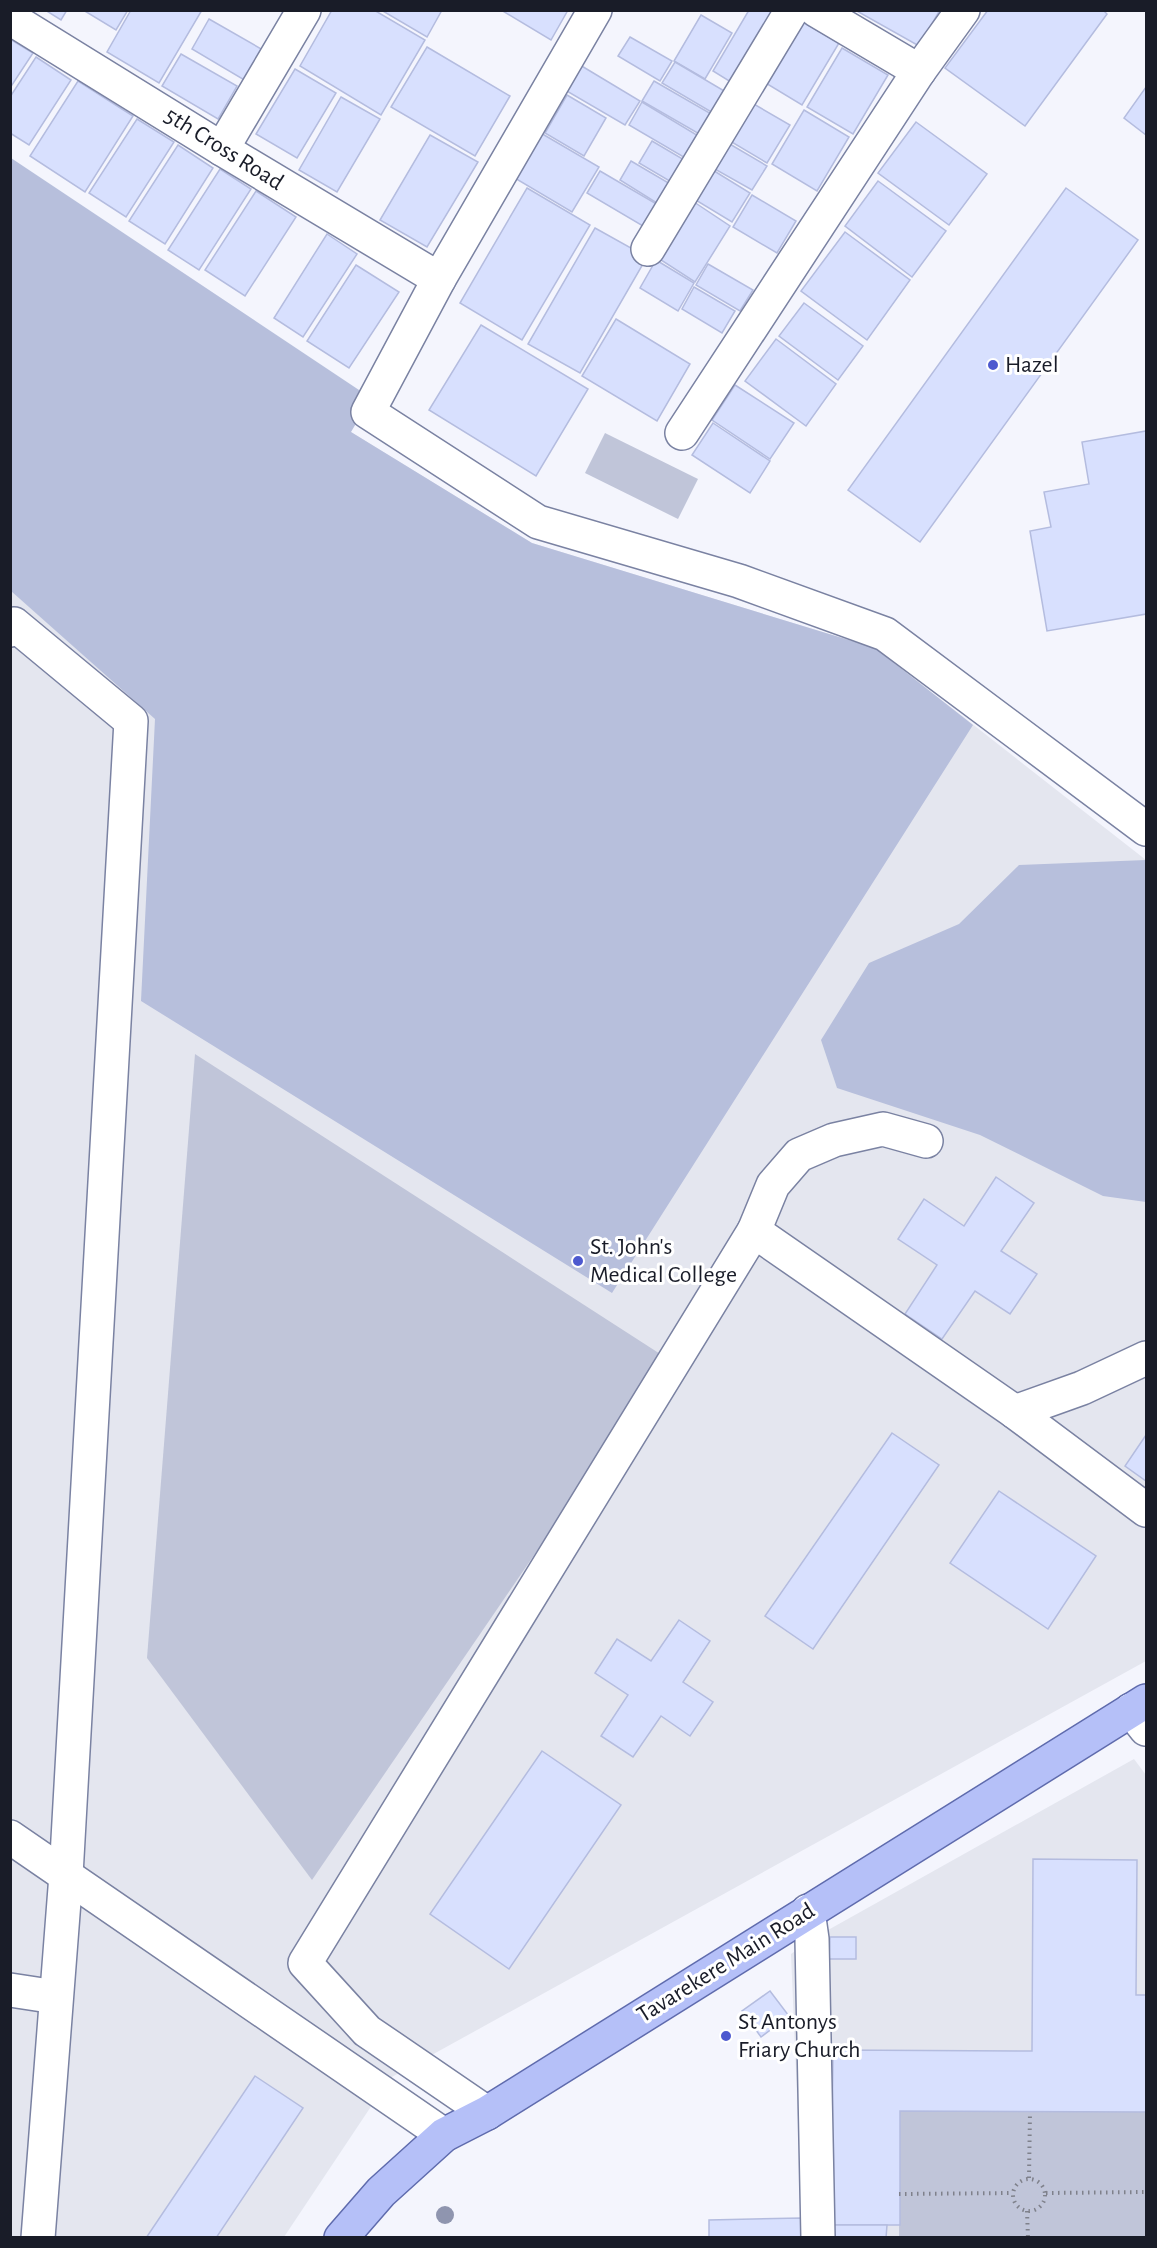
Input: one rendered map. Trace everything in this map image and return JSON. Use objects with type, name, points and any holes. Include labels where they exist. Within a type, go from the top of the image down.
[{"type":"main road","name":"Tavarekere Main Road","points":[[341,2238],[381,2192],[444,2135],[487,2113],[808,1911],[1141,1714]]},
{"type":"street","points":[[222,149],[304,10]]},
{"type":"street","points":[[595,10],[439,279],[368,412],[538,522],[740,581],[885,634],[1146,829]]},
{"type":"street","points":[[648,249],[792,10]]},
{"type":"street","points":[[816,10],[919,70]]},
{"type":"street","points":[[682,433],[919,70],[963,10]]},
{"type":"street","name":"5th Cross Road","points":[[10,18],[439,279]]},
{"type":"street","points":[[10,630],[14,624],[131,721],[66,1875],[38,2238]]},
{"type":"street","points":[[487,2113],[367,2031],[305,1963],[754,1231],[773,1185],[799,1155],[834,1140],[883,1130],[926,1141]]},
{"type":"street","points":[[754,1231],[1015,1412],[1146,1510]]},
{"type":"street","points":[[1015,1412],[1082,1388],[1146,1358]]},
{"type":"street","points":[[10,1837],[444,2135]]},
{"type":"street","points":[[808,1911],[812,1939],[818,2238]]},
{"type":"street","points":[[10,1990],[57,1997]]},
{"type":"path","points":[[1029,2178],[1030,2112]]},
{"type":"path","points":[[1029,2178],[1043,2185],[1046,2193],[1044,2203],[1037,2210],[1027,2211],[1018,2208],[1013,2202],[1012,2193],[1015,2186],[1029,2178]]},
{"type":"path","points":[[1046,2193],[1146,2192]]},
{"type":"path","points":[[900,2194],[1012,2193]]},
{"type":"path","points":[[1027,2211],[1028,2238]]},
{"type":"shaded area","name":"St. John's Medical College","points":[[10,158],[351,432],[532,543],[875,648],[1146,860],[1146,1661],[390,2078],[284,2237],[11,2237]]},
{"type":"shaded area","points":[[11,158],[371,398],[351,432],[532,543],[875,648],[973,725],[612,1293],[141,1001],[155,719],[11,591]]},
{"type":"shaded area","points":[[605,433],[698,479],[678,519],[585,473]]},
{"type":"shaded area","points":[[1146,860],[1146,1202],[1103,1196],[980,1135],[837,1088],[821,1040],[869,963],[959,924],[1019,865]]},
{"type":"shaded area","points":[[195,1054],[668,1359],[312,1880],[147,1658]]},
{"type":"shaded area","points":[[1134,1759],[1146,1775],[1146,2237],[803,2237],[791,1954],[812,1939]]},
{"type":"shaded area","points":[[900,2111],[1146,2112],[1146,2237],[899,2238]]},
{"type":"building","points":[[45,10],[67,10],[61,20]]},
{"type":"building","points":[[83,10],[128,10],[116,30]]},
{"type":"building","points":[[131,10],[202,10],[159,83],[107,52]]},
{"type":"building","points":[[332,10],[374,10],[425,40],[381,115],[300,66]]},
{"type":"building","points":[[381,10],[442,10],[427,37]]},
{"type":"building","points":[[501,10],[568,10],[551,40]]},
{"type":"building","points":[[749,10],[778,10],[734,84],[713,71]]},
{"type":"building","points":[[855,10],[940,10],[919,46]]},
{"type":"building","points":[[988,10],[1103,10],[1107,14],[1025,126],[945,68]]},
{"type":"building","points":[[701,15],[732,33],[705,79],[674,61]]},
{"type":"building","points":[[209,19],[263,50],[246,81],[192,49]]},
{"type":"building","points":[[801,21],[839,43],[802,105],[764,82]]},
{"type":"building","points":[[630,37],[672,61],[660,81],[618,56]]},
{"type":"building","points":[[10,39],[33,53],[10,88]]},
{"type":"building","points":[[427,47],[510,96],[475,156],[391,107]]},
{"type":"building","points":[[842,48],[888,75],[853,134],[807,107]]},
{"type":"building","points":[[181,54],[237,86],[218,119],[162,86]]},
{"type":"building","points":[[36,57],[71,80],[29,145],[10,133],[10,97]]},
{"type":"building","points":[[675,62],[726,92],[713,113],[662,83]]},
{"type":"building","points":[[580,65],[640,101],[625,125],[565,90]]},
{"type":"building","points":[[295,69],[336,93],[297,158],[256,134]]},
{"type":"building","points":[[78,81],[133,116],[85,192],[30,156]]},
{"type":"building","points":[[654,81],[713,115],[701,135],[642,101]]},
{"type":"building","points":[[1146,87],[1146,135],[1124,118]]},
{"type":"building","points":[[567,95],[606,118],[584,156],[545,133]]},
{"type":"building","points":[[341,97],[380,119],[337,192],[299,170]]},
{"type":"building","points":[[642,102],[700,137],[687,159],[629,125]]},
{"type":"building","points":[[752,103],[790,125],[767,163],[730,141]]},
{"type":"building","points":[[804,110],[849,137],[817,191],[772,164]]},
{"type":"building","points":[[137,119],[174,142],[126,217],[89,193]]},
{"type":"building","points":[[916,122],[987,174],[949,225],[878,173]]},
{"type":"building","points":[[539,132],[599,167],[572,212],[513,177]]},
{"type":"building","points":[[430,135],[478,162],[427,247],[380,220]]},
{"type":"building","points":[[652,141],[686,161],[673,183],[639,163]]},
{"type":"building","points":[[728,143],[767,166],[752,190],[713,168]]},
{"type":"building","points":[[178,145],[213,168],[165,244],[129,221]]},
{"type":"building","points":[[631,161],[672,185],[660,205],[620,180]]},
{"type":"building","points":[[220,169],[251,189],[199,270],[168,250]]},
{"type":"building","points":[[711,169],[750,193],[732,222],[694,199]]},
{"type":"building","points":[[600,171],[660,206],[648,229],[587,193]]},
{"type":"building","points":[[878,181],[946,231],[912,277],[845,226]]},
{"type":"building","points":[[527,188],[590,225],[522,340],[460,303]]},
{"type":"building","name":"Hazel","points":[[1066,188],[1138,240],[920,542],[848,490]]},
{"type":"building","points":[[256,191],[296,217],[245,296],[205,270]]},
{"type":"building","points":[[752,195],[796,221],[777,253],[733,227]]},
{"type":"building","points":[[694,202],[730,226],[695,282],[658,258]]},
{"type":"building","points":[[595,228],[647,257],[580,373],[528,344]]},
{"type":"building","points":[[845,232],[910,280],[867,340],[801,291]]},
{"type":"building","points":[[327,234],[357,254],[303,337],[274,318]]},
{"type":"building","points":[[656,260],[694,283],[678,311],[640,288]]},
{"type":"building","points":[[708,264],[753,290],[740,311],[696,285]]},
{"type":"building","points":[[356,265],[399,292],[349,368],[307,341]]},
{"type":"building","points":[[694,287],[735,311],[722,333],[682,309]]},
{"type":"building","points":[[804,303],[863,346],[838,380],[779,336]]},
{"type":"building","points":[[616,319],[690,364],[657,421],[582,376]]},
{"type":"building","points":[[481,325],[588,389],[536,476],[429,410]]},
{"type":"building","points":[[776,339],[836,384],[806,426],[745,381]]},
{"type":"building","points":[[735,385],[794,423],[770,459],[712,420]]},
{"type":"building","points":[[713,423],[770,461],[750,493],[692,455]]},
{"type":"building","points":[[1146,431],[1146,614],[1047,631],[1030,531],[1051,527],[1044,492],[1089,484],[1082,442]]},
{"type":"building","points":[[996,1177],[1034,1203],[1001,1251],[1037,1274],[1010,1314],[975,1291],[942,1339],[905,1314],[937,1265],[898,1239],[924,1199],[964,1226]]},
{"type":"building","points":[[892,1433],[939,1465],[813,1649],[765,1616]]},
{"type":"building","points":[[1146,1435],[1146,1481],[1125,1466]]},
{"type":"building","points":[[999,1491],[1096,1556],[1048,1629],[950,1563]]},
{"type":"building","points":[[679,1620],[710,1641],[683,1682],[713,1702],[690,1736],[661,1716],[633,1757],[601,1736],[628,1695],[595,1673],[617,1639],[651,1661]]},
{"type":"building","points":[[542,1751],[621,1805],[509,1969],[430,1914]]},
{"type":"building","points":[[1033,1859],[1137,1860],[1136,1995],[1146,1995],[1146,2112],[900,2111],[900,2225],[831,2225],[833,2050],[1032,2051]]},
{"type":"building","points":[[830,1937],[856,1937],[856,1959],[829,1959]]},
{"type":"building","points":[[770,1991],[789,2016],[761,2037],[742,2011]]},
{"type":"building","points":[[255,2076],[303,2108],[216,2238],[146,2238]]},
{"type":"building","points":[[801,2218],[801,2238],[709,2238],[709,2220]]},
{"type":"building","points":[[831,2225],[887,2225],[886,2238],[831,2238]]},
{"type":"place","name":"Hazel","points":[[993,365]]},
{"type":"place","name":"St. John's Medical College","points":[[578,1261]]},
{"type":"place","name":"St Antonys Friary Church","points":[[726,2036]]}]
